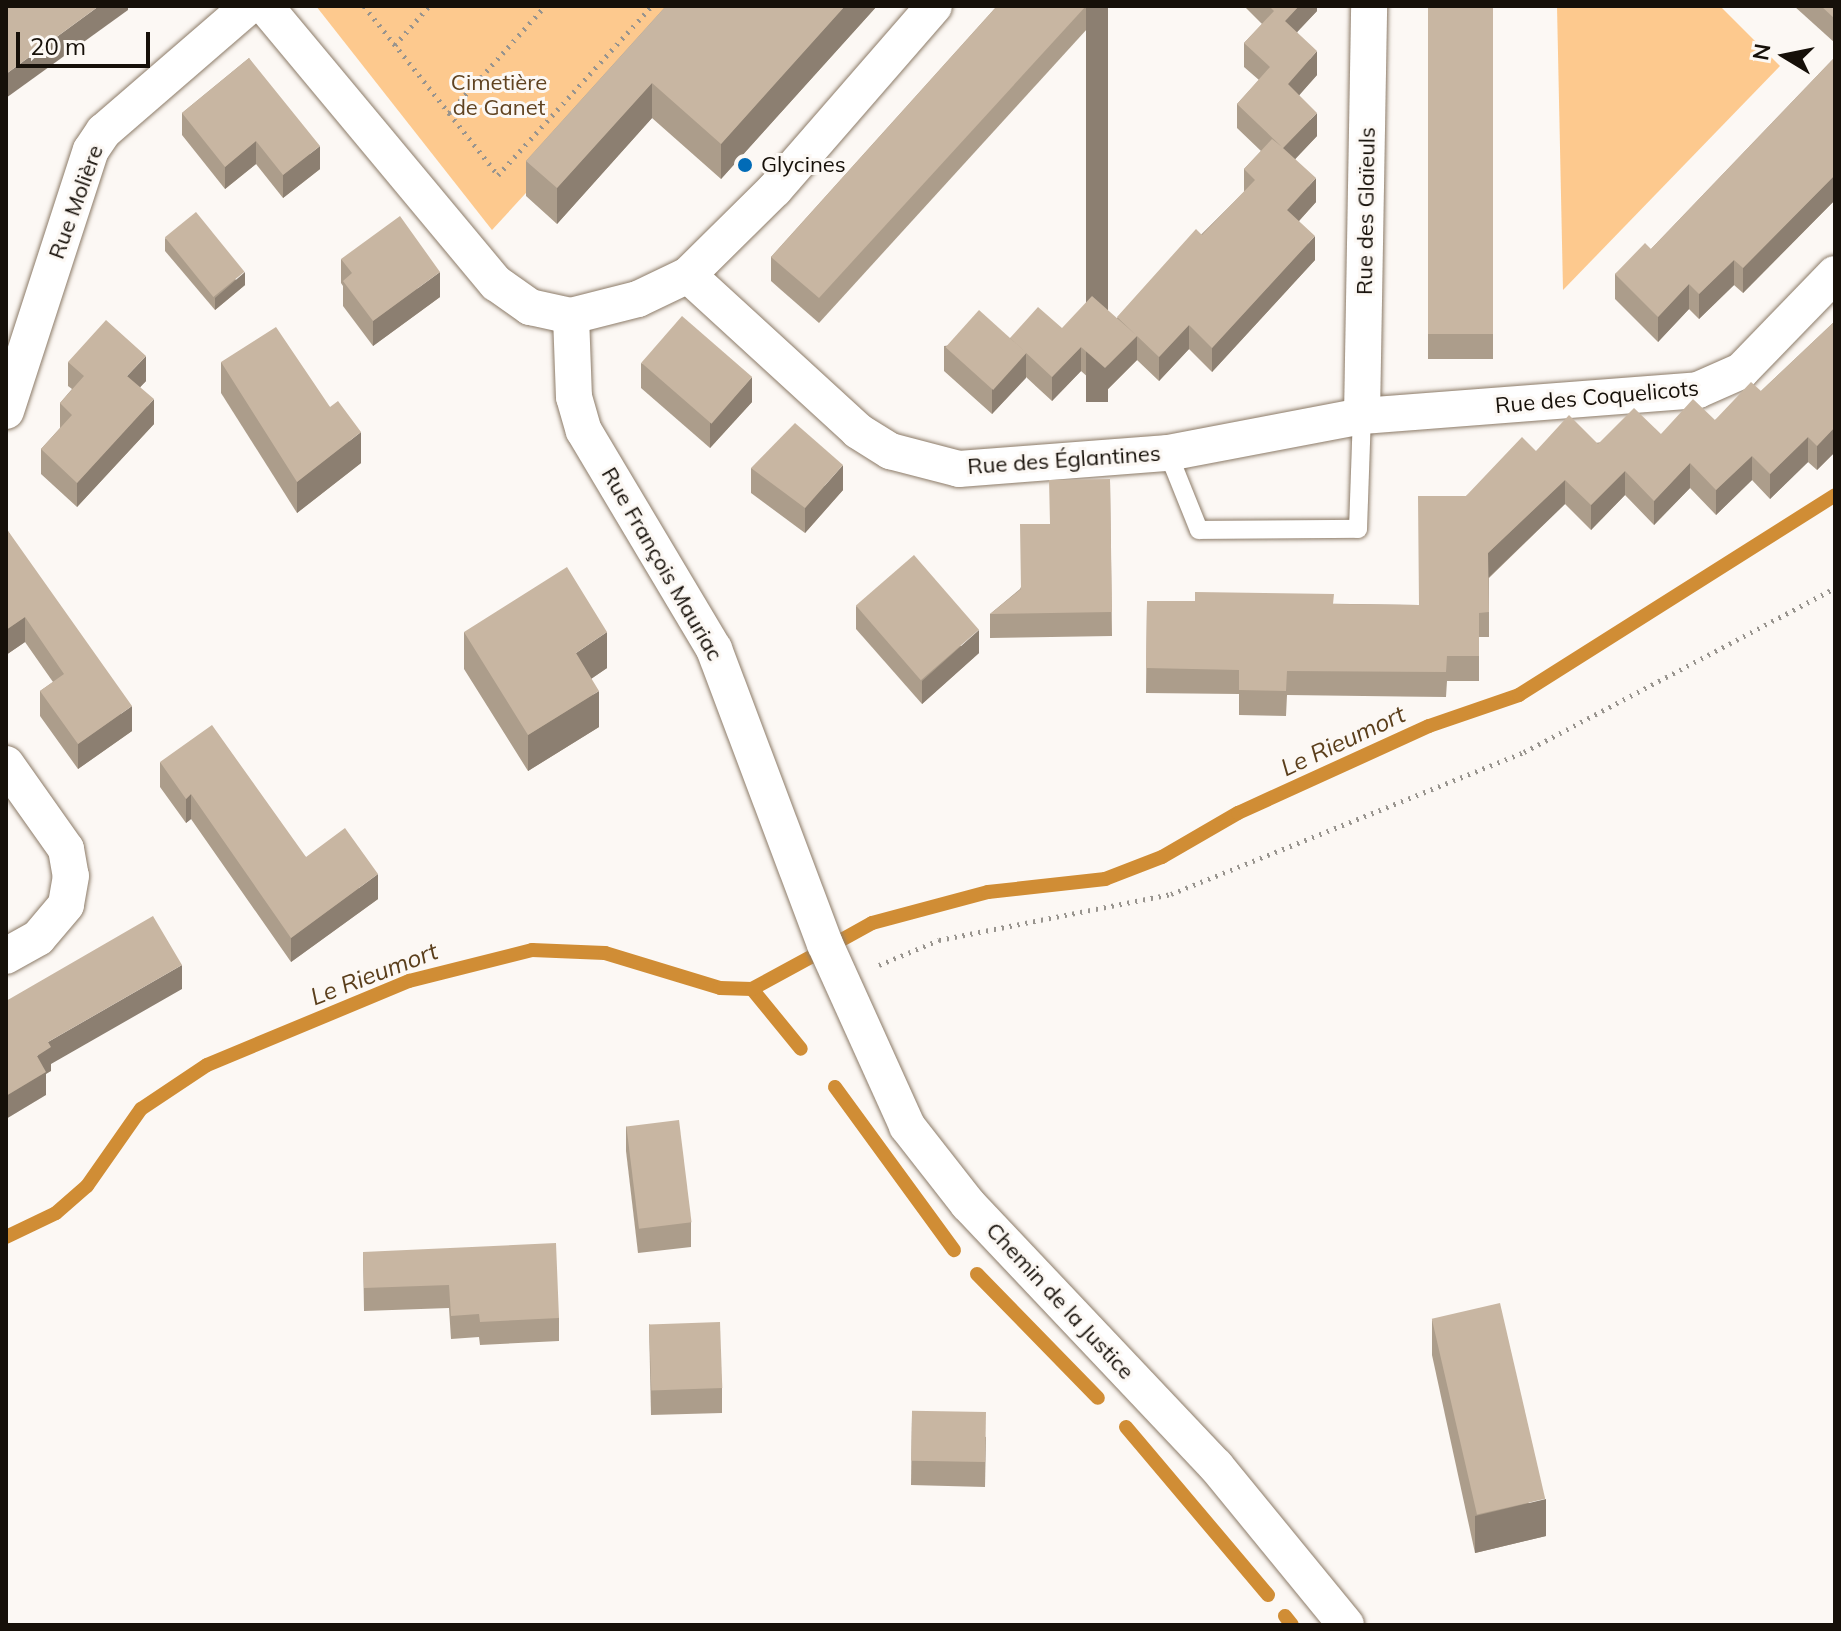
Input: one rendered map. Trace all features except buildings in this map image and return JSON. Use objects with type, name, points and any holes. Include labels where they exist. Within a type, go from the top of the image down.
[{"type":"street","name":"Rue Molière","points":[[6,411],[91,150],[104,131],[249,6]]},
{"type":"street","points":[[265,6],[496,283],[530,307],[571,316],[638,299],[688,275],[775,189],[934,6]]},
{"type":"street","name":"Rue des Glaïeuls","points":[[1362,416],[1369,6]]},
{"type":"street","name":"Rue des Coquelicots","points":[[1362,416],[1718,386],[1835,274]]},
{"type":"street","name":"Rue des Églantines","points":[[688,275],[858,431],[901,455],[959,469],[1168,453],[1362,416]]},
{"type":"street","name":"Rue François Mauriac","points":[[571,316],[572,385],[584,431],[714,649],[825,944]]},
{"type":"street","points":[[6,764],[66,849],[71,876],[66,905],[38,938],[6,956]]},
{"type":"street","name":"Chemin de la Justice","points":[[825,944],[907,1126],[968,1204],[1216,1466],[1346,1625]]},
{"type":"lane","points":[[1168,453],[1199,530],[1358,529],[1362,416]]},
{"type":"path","points":[[364,6],[498,175],[652,6]]},
{"type":"path","points":[[395,45],[429,6]]},
{"type":"path","points":[[449,113],[545,6]]},
{"type":"path","points":[[841,980],[939,940],[1171,894],[1524,752],[1835,588]]},
{"type":"green space","name":"Cimetière de Ganet","points":[[316,6],[698,6],[492,230]]},
{"type":"green space","points":[[1557,6],[1720,6],[1780,66],[1563,290]]},
{"type":"waterway","name":"Le Rieumort","points":[[836,943],[872,923],[988,892],[1105,879],[1162,857],[1238,813],[1429,726],[1519,695],[1835,495]]},
{"type":"waterway","name":"Le Rieumort","points":[[6,1237],[56,1213],[87,1186],[141,1109],[207,1065],[409,981],[532,950],[605,953],[720,988],[752,989],[818,953]]},
{"type":"waterway","points":[[752,989],[801,1049]]},
{"type":"waterway","points":[[835,1087],[954,1250]]},
{"type":"waterway","points":[[977,1274],[1098,1398]]},
{"type":"waterway","points":[[1126,1427],[1268,1595]]},
{"type":"waterway","points":[[1285,1616],[1292,1625]]},
{"type":"place","name":"Glycines","points":[[745,165]]}]
